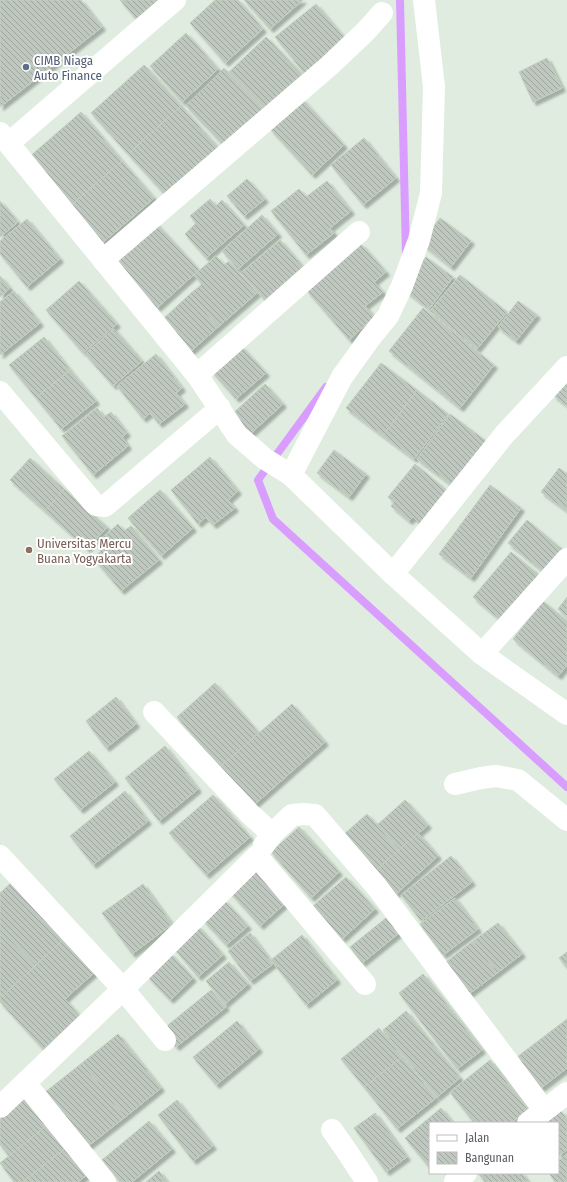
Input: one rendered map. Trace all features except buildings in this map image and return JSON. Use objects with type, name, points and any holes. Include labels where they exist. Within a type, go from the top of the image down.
[{"type":"street","points":[[175,0],[4,138],[197,375],[237,435],[265,459],[291,475],[393,574],[482,654],[567,714]]},
{"type":"street","points":[[291,475],[342,377],[388,316],[402,286],[419,240],[431,193],[434,87],[424,0]]},
{"type":"street","points":[[102,260],[329,66],[365,32],[382,13]]},
{"type":"street","points":[[197,375],[359,232]]},
{"type":"street","points":[[393,574],[504,435],[567,367]]},
{"type":"street","points":[[0,392],[92,501],[96,505],[105,506],[220,408]]},
{"type":"street","points":[[482,654],[567,559]]},
{"type":"street","points":[[154,712],[250,814],[272,834]]},
{"type":"street","points":[[455,784],[496,776],[518,780],[567,820]]},
{"type":"street","points":[[0,1107],[123,989],[257,856],[272,834],[292,815],[315,815],[377,887],[536,1117],[567,1093]]},
{"type":"street","points":[[0,856],[123,989],[165,1040]]},
{"type":"street","points":[[257,856],[365,984]]},
{"type":"street","points":[[25,1083],[105,1182]]},
{"type":"street","points":[[332,1130],[367,1182]]},
{"type":"street","points":[[455,1182],[465,1174]]},
{"type":"waterway","points":[[400,0],[406,255]]},
{"type":"waterway","points":[[326,387],[258,480],[273,519],[567,787]]},
{"type":"place","name":"CIMB Niaga Auto Finance","points":[[26,67]]},
{"type":"place","name":"Universitas Mercu Buana Yogyakarta","points":[[29,550]]}]
